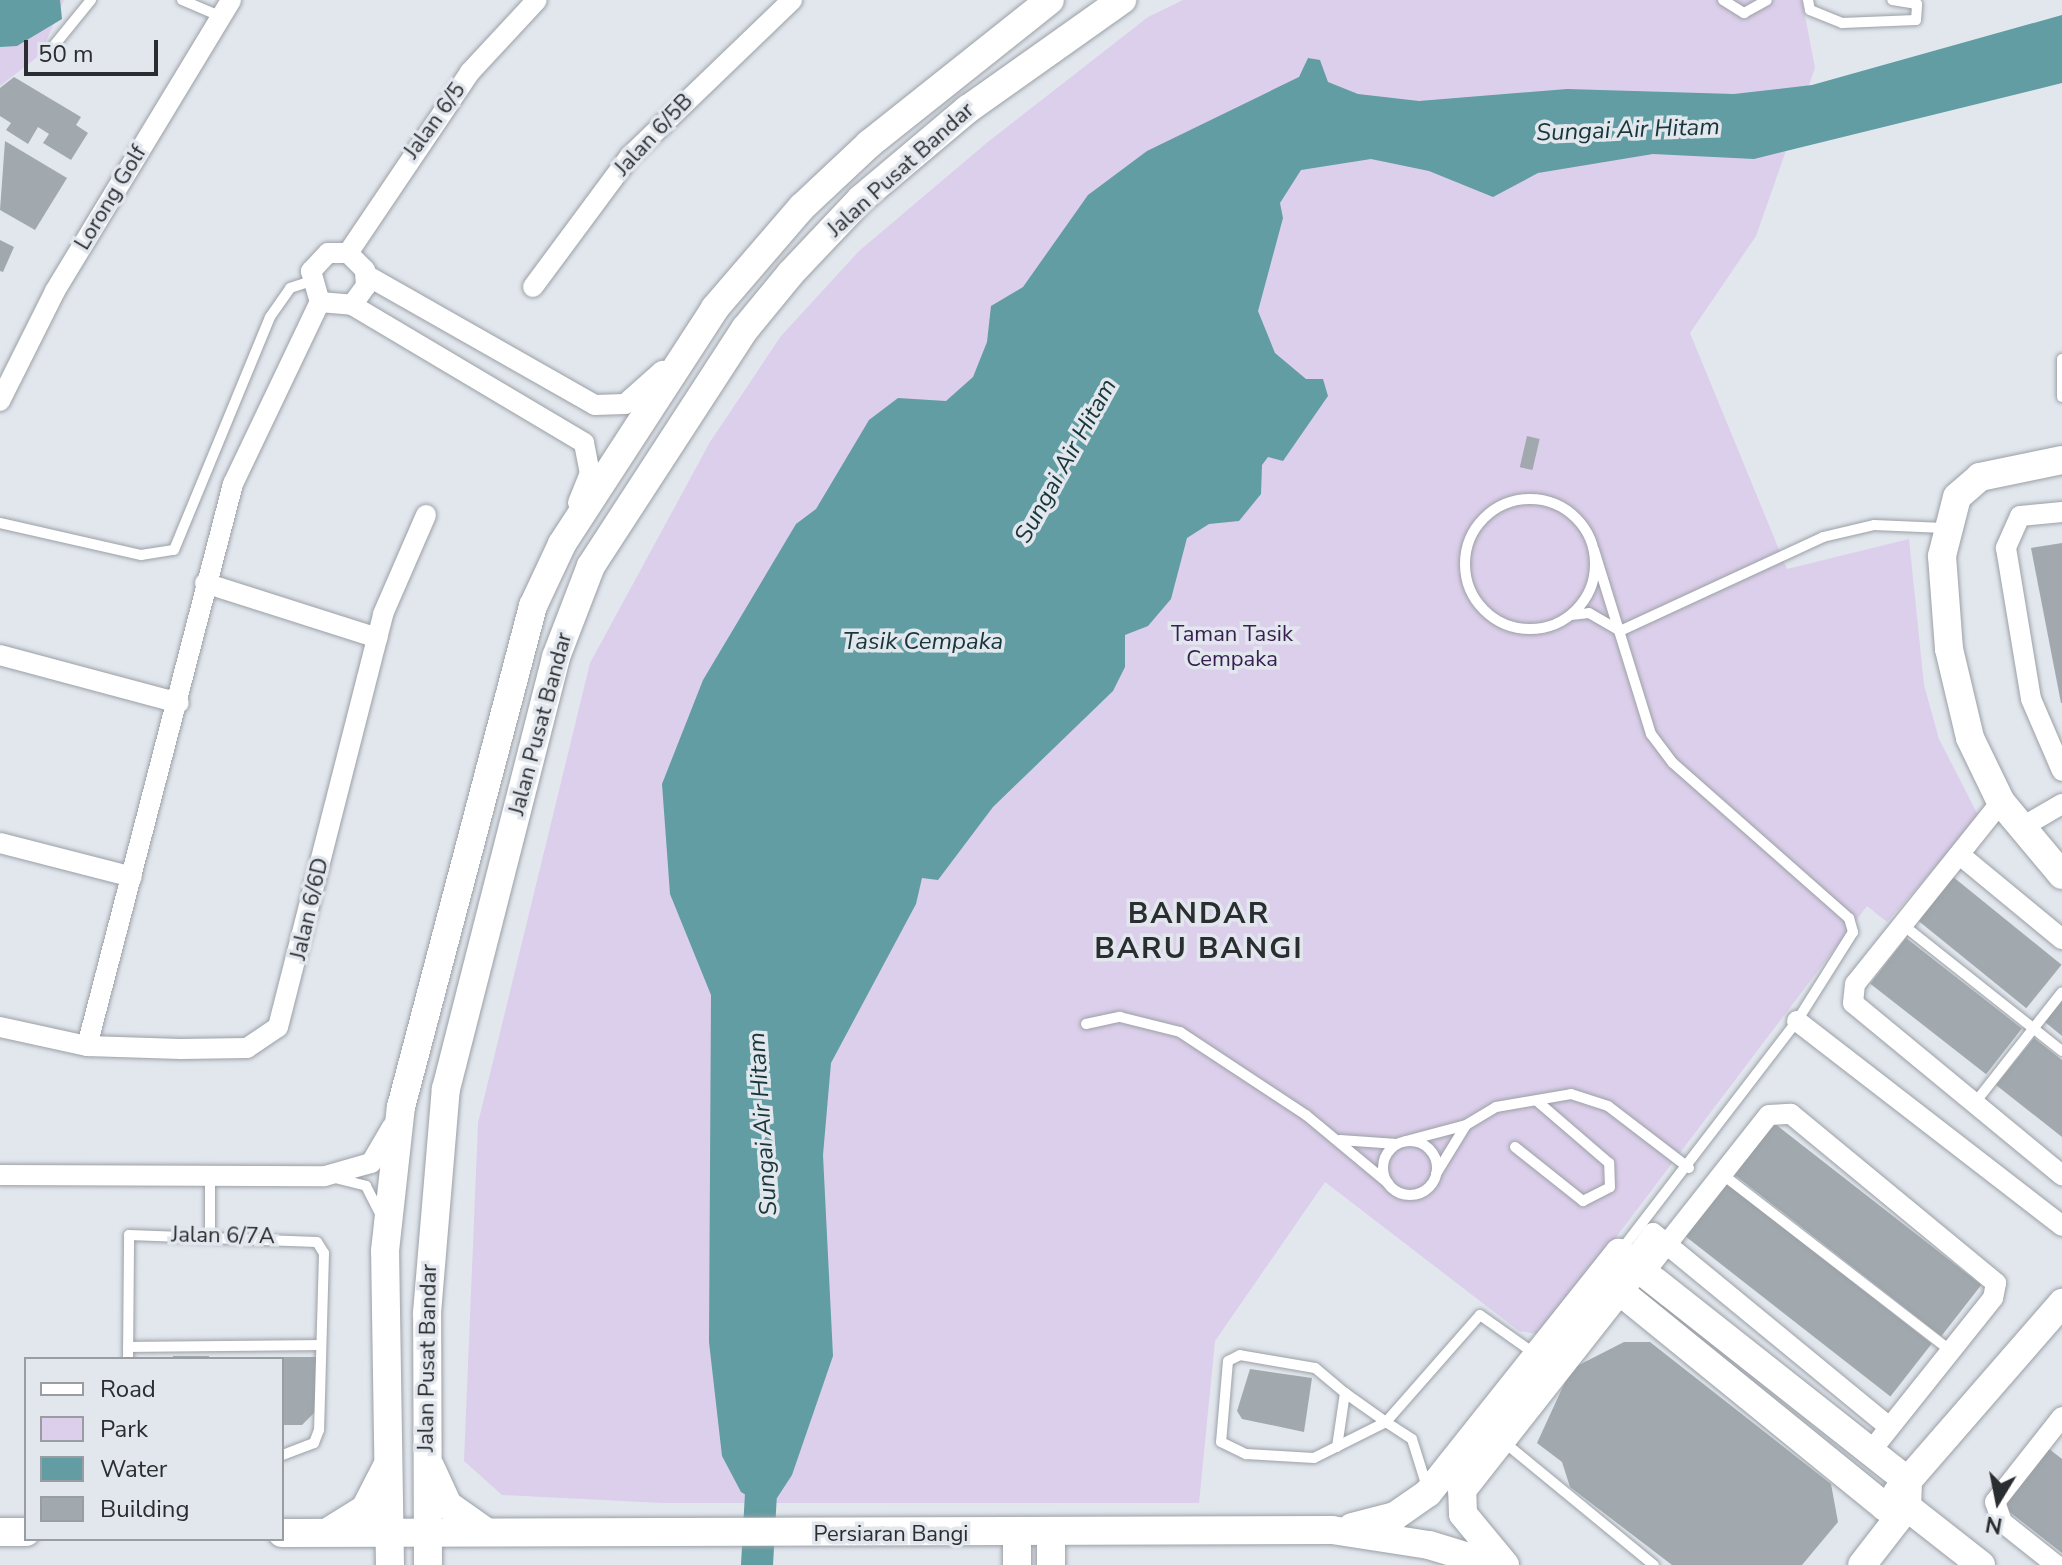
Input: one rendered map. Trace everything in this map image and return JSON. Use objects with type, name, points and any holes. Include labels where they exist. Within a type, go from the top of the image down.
[{"type":"main road","name":"Jalan Pusat Bandar","points":[[390,1565],[385,1251],[401,1107],[513,668],[562,544],[715,308],[802,207],[869,144],[1050,0]]},
{"type":"main road","name":"Jalan Pusat Bandar","points":[[428,1565],[426,1444],[435,1164],[446,1089],[556,657],[591,566],[745,329],[791,273],[861,199],[968,109],[1122,0]]},
{"type":"main road","points":[[2062,460],[1980,477],[1957,497],[1944,528],[1944,601],[1957,689],[1970,738],[2001,802],[2062,875]]},
{"type":"main road","points":[[2024,826],[2062,845]]},
{"type":"main road","points":[[1444,1486],[1610,1283],[1633,1264],[1870,1452],[1900,1498]]},
{"type":"main road","points":[[1610,1283],[1900,1498],[1969,1560]]},
{"type":"main road","points":[[1839,1565],[1900,1498],[2062,1303]]},
{"type":"main road","points":[[1332,1530],[1395,1516],[1444,1486],[1502,1440],[1546,1363]]},
{"type":"main road","points":[[426,1444],[444,1498],[485,1531]]},
{"type":"main road","points":[[324,1534],[371,1501],[389,1445]]},
{"type":"main road","points":[[1444,1486],[1505,1565]]},
{"type":"main road","points":[[1862,1565],[1900,1498]]},
{"type":"main road","name":"Persiaran Bangi","points":[[284,1533],[485,1531],[1051,1536],[1332,1530],[1429,1545],[1495,1565]]},
{"type":"main road","points":[[0,1532],[24,1532]]},
{"type":"main road","points":[[1017,1536],[1017,1565]]},
{"type":"main road","points":[[1051,1536],[1051,1565]]},
{"type":"street","name":"Jalan 6/5","points":[[348,253],[470,72],[537,0]]},
{"type":"street","name":"Jalan 6/5B","points":[[533,287],[630,156],[792,0]]},
{"type":"street","name":"Lorong Golf","points":[[0,401],[55,291],[227,8]]},
{"type":"street","points":[[320,302],[309,282],[320,258],[348,253],[366,275],[595,405],[611,407],[639,396],[715,308]]},
{"type":"street","points":[[352,305],[366,275]]},
{"type":"street","points":[[320,302],[352,305],[584,443],[590,473],[562,544]]},
{"type":"street","points":[[87,1046],[179,703],[205,583],[233,484],[320,302]]},
{"type":"street","points":[[2062,512],[2020,516],[2006,548],[2031,699],[2062,771]]},
{"type":"street","name":"Jalan 6/6D","points":[[0,1027],[87,1046],[247,1048],[278,1027],[377,638],[426,515]]},
{"type":"street","points":[[205,583],[377,638]]},
{"type":"street","points":[[0,655],[179,703]]},
{"type":"street","points":[[2001,802],[1855,984],[1853,1003],[2062,1175]]},
{"type":"street","points":[[2024,826],[2062,804]]},
{"type":"street","points":[[0,843],[132,877]]},
{"type":"street","points":[[1960,855],[2062,939]]},
{"type":"street","points":[[1797,1021],[2062,1226]]},
{"type":"street","name":"Jalan Pusat Bandar","points":[[0,1175],[325,1176],[377,1158],[401,1107]]},
{"type":"street","points":[[1667,1243],[1769,1115],[1791,1114],[1992,1277],[1993,1298],[1870,1452]]},
{"type":"street","points":[[1633,1264],[1653,1233],[1889,1427]]},
{"type":"street","points":[[2056,1565],[1995,1512],[1995,1502],[2055,1440],[2062,1417]]},
{"type":"lane","points":[[52,48],[91,0]]},
{"type":"lane","points":[[182,0],[227,8]]},
{"type":"lane","points":[[1723,0],[1744,13],[1767,0]]},
{"type":"lane","points":[[1808,0],[1810,10],[1842,23],[1916,20],[1917,4],[1892,0]]},
{"type":"lane","points":[[0,523],[141,555],[174,550],[270,317],[290,288],[309,282]]},
{"type":"lane","points":[[2062,359],[2062,397]]},
{"type":"lane","points":[[1620,631],[1589,613],[1570,615],[1543,629],[1501,624],[1471,593],[1465,549],[1490,511],[1534,499],[1573,515],[1594,550],[1620,631],[1651,734],[1673,763],[1849,918],[1851,941],[1797,1021],[1689,1168],[1633,1264]]},
{"type":"lane","points":[[1620,631],[1823,537],[1874,525],[1944,528]]},
{"type":"lane","points":[[1570,615],[1590,591],[1594,550]]},
{"type":"lane","points":[[1903,925],[2062,1051]]},
{"type":"lane","points":[[1974,1104],[2062,992]]},
{"type":"lane","points":[[1086,1024],[1120,1017],[1180,1032],[1340,1140],[1388,1183],[1419,1193],[1436,1174],[1466,1125]]},
{"type":"lane","points":[[1388,1183],[1385,1157],[1402,1143],[1466,1125],[1496,1107],[1571,1094],[1608,1106],[1689,1168]]},
{"type":"lane","points":[[1515,1147],[1583,1201],[1610,1187],[1609,1163],[1537,1101]]},
{"type":"lane","points":[[1340,1140],[1402,1143],[1430,1150],[1436,1174]]},
{"type":"lane","points":[[1722,1174],[1950,1350]]},
{"type":"lane","name":"Jalan Pusat Bandar","points":[[325,1176],[358,1182],[372,1193],[385,1251]]},
{"type":"lane","points":[[210,1177],[210,1236]]},
{"type":"lane","name":"Jalan 6/7A","points":[[128,1347],[129,1235],[317,1242],[324,1253],[320,1345]]},
{"type":"lane","points":[[1444,1486],[1418,1446],[1386,1422],[1345,1393],[1315,1368],[1240,1355],[1228,1361],[1221,1442],[1246,1454],[1314,1458],[1386,1422],[1480,1315],[1546,1363]]},
{"type":"lane","points":[[128,1357],[128,1347],[320,1345],[314,1443],[284,1454]]},
{"type":"lane","points":[[1337,1447],[1345,1393]]},
{"type":"lane","points":[[1502,1440],[1654,1565]]},
{"type":"green space","points":[[0,0],[64,0],[40,55],[0,86]]},
{"type":"green space","name":"Taman Tasik Cempaka","points":[[1183,0],[1802,0],[1815,68],[1756,236],[1690,333],[1787,569],[1909,539],[1924,685],[1939,739],[1979,817],[1887,922],[1867,906],[1542,1335],[1519,1331],[1325,1182],[1215,1341],[1199,1503],[662,1503],[502,1495],[464,1461],[478,1123],[590,663],[710,442],[781,336],[859,251],[989,141],[1148,17]]},
{"type":"water","points":[[0,0],[60,0],[62,19],[17,46],[0,47]]},
{"type":"water","name":"Tasik Cempaka","points":[[2062,15],[2062,83],[1754,159],[1653,154],[1538,173],[1493,197],[1429,171],[1371,159],[1301,170],[1280,203],[1283,218],[1258,311],[1275,353],[1306,379],[1323,379],[1328,396],[1283,461],[1268,457],[1262,465],[1261,494],[1239,521],[1209,524],[1187,538],[1171,599],[1148,626],[1125,635],[1125,667],[1113,691],[993,807],[938,880],[922,878],[916,904],[831,1063],[823,1155],[833,1356],[792,1475],[777,1498],[756,1501],[741,1492],[722,1456],[709,1342],[711,995],[670,894],[662,784],[703,680],[796,524],[816,509],[869,420],[898,398],[946,401],[973,377],[987,342],[991,306],[1023,287],[1088,195],[1147,151],[1299,77],[1308,58],[1320,60],[1328,82],[1358,94],[1419,101],[1567,89],[1734,94],[1812,85]]},
{"type":"building","points":[[14,77],[81,117],[76,125],[88,133],[71,160],[43,143],[49,134],[38,127],[28,144],[6,130],[11,123],[0,116],[0,88]]},
{"type":"building","points":[[5,141],[67,178],[35,230],[0,210]]},
{"type":"building","points":[[0,240],[14,247],[3,272],[0,271]]},
{"type":"building","points":[[1527,436],[1540,439],[1532,470],[1520,467]]},
{"type":"building","points":[[2062,543],[2062,703],[2061,703],[2031,548]]},
{"type":"building","points":[[1952,876],[2062,965],[2026,1008],[1917,920]]},
{"type":"building","points":[[1906,938],[2022,1029],[1986,1074],[1870,984]]},
{"type":"building","points":[[2062,1001],[2062,1036],[2045,1022]]},
{"type":"building","points":[[2034,1038],[2062,1060],[2062,1137],[1996,1085]]},
{"type":"building","points":[[1774,1123],[1981,1285],[1941,1336],[1734,1174]]},
{"type":"building","points":[[1726,1183],[1932,1344],[1890,1396],[1685,1236]]},
{"type":"building","points":[[1624,1342],[1650,1342],[1831,1484],[1838,1522],[1802,1565],[1672,1565],[1570,1487],[1562,1462],[1537,1443],[1571,1369]]},
{"type":"building","points":[[284,1357],[316,1357],[316,1411],[302,1425],[284,1425]]},
{"type":"building","points":[[1250,1369],[1312,1378],[1304,1432],[1242,1419],[1237,1411]]},
{"type":"building","points":[[2048,1448],[2062,1459],[2062,1553],[2002,1506]]},
{"type":"waterway","name":"Sungai Air Hitam","points":[[757,1565],[763,1458]]},
{"type":"district","name":"BANDAR BARU BANGI","points":[[1199,931]]}]
